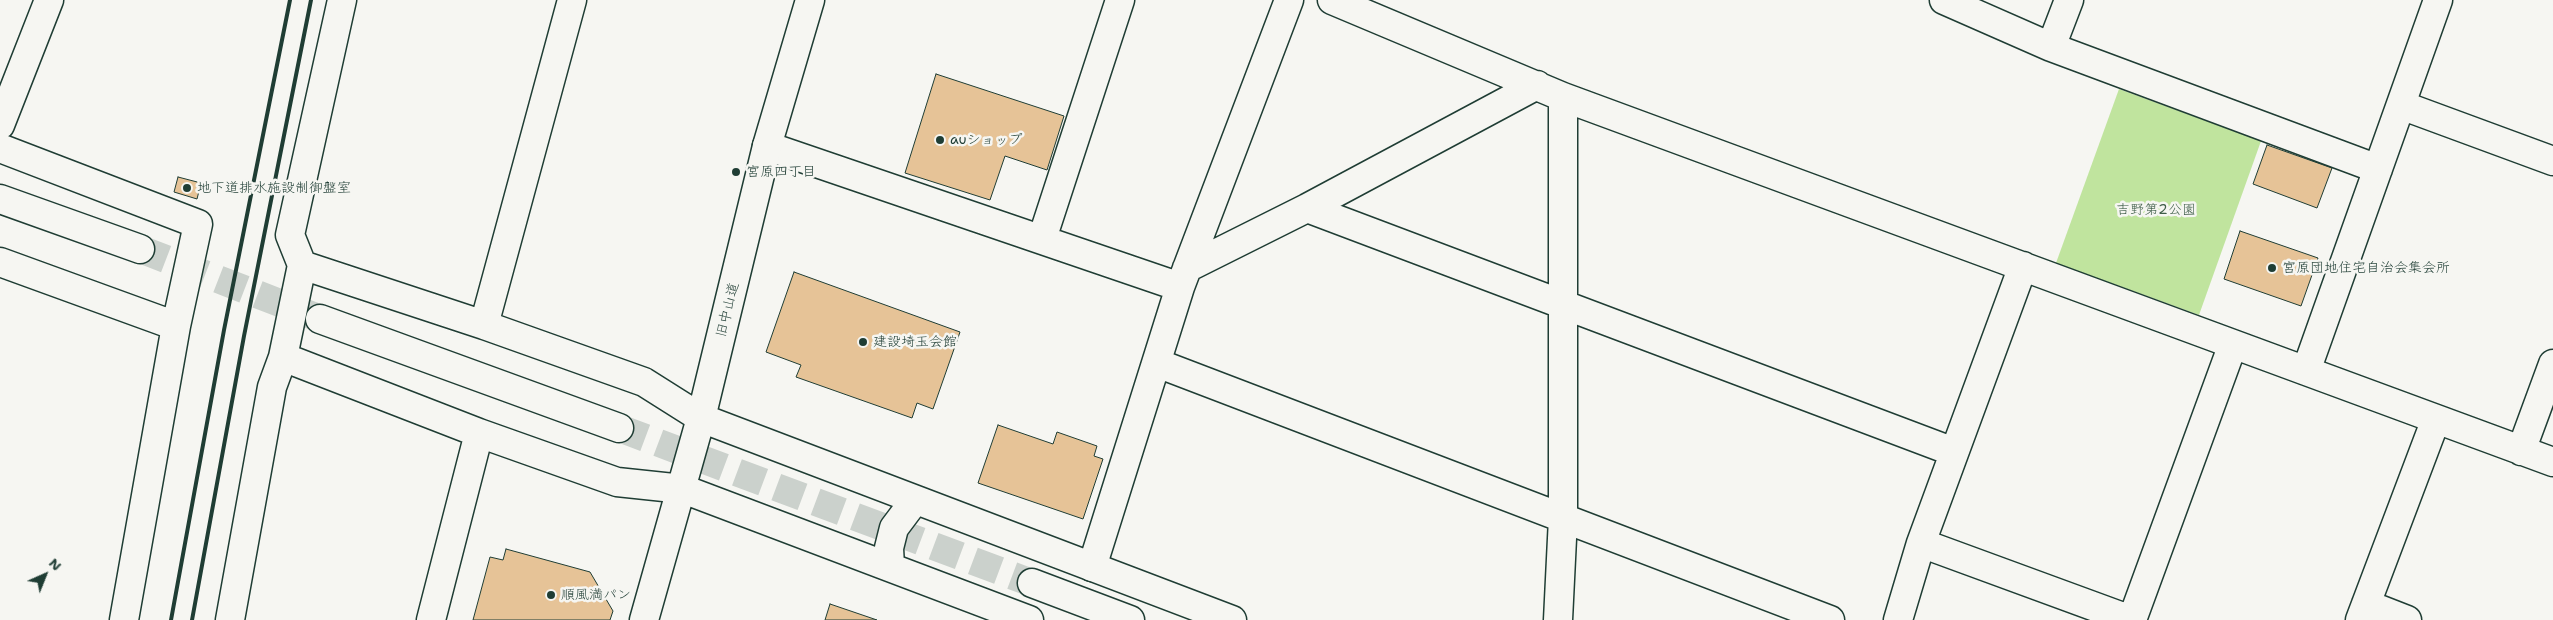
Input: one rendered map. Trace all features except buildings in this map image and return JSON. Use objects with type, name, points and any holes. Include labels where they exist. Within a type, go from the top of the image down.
[{"type":"street","points":[[0,125],[49,0]]},
{"type":"street","points":[[230,620],[272,387],[283,357],[302,265],[290,234],[342,0]]},
{"type":"street","points":[[484,325],[572,0]]},
{"type":"street","name":"旧中山道","points":[[644,620],[683,489],[767,146],[810,0]]},
{"type":"street","points":[[1042,239],[1120,0]]},
{"type":"street","points":[[1092,567],[1184,277],[1289,0]]},
{"type":"street","points":[[1332,0],[1563,97],[2553,462]]},
{"type":"street","points":[[1944,0],[2051,47],[2378,169]]},
{"type":"street","points":[[2051,47],[2069,0]]},
{"type":"street","points":[[2306,371],[2438,0]]},
{"type":"street","points":[[767,146],[1042,239],[1184,277],[1307,208],[1537,85]]},
{"type":"street","points":[[1558,620],[1563,518],[1563,97]]},
{"type":"street","points":[[2401,105],[2553,161]]},
{"type":"street","points":[[0,148],[198,224],[176,326],[124,620]]},
{"type":"street","points":[[0,200],[140,248]]},
{"type":"street","points":[[1307,208],[1954,452]]},
{"type":"street","points":[[0,262],[176,326]]},
{"type":"street","points":[[302,265],[484,325],[644,382],[701,418],[1232,620]]},
{"type":"street","points":[[1898,620],[1921,543],[2023,266]]},
{"type":"street","points":[[320,319],[619,428]]},
{"type":"street","points":[[1921,543],[2132,620],[2233,344]]},
{"type":"street","points":[[283,357],[479,433],[617,482],[683,489],[1029,620]]},
{"type":"street","points":[[1157,363],[1830,620]]},
{"type":"street","points":[[2521,451],[2553,364]]},
{"type":"street","points":[[2407,620],[2363,612],[2436,419]]},
{"type":"street","points":[[431,620],[479,433]]},
{"type":"street","points":[[890,567],[889,548],[894,528],[915,500]]},
{"type":"street","points":[[1032,583],[1130,620]]},
{"type":"green space","name":"吉野第2公園","points":[[2119,89],[2261,141],[2199,315],[2056,263]]},
{"type":"tunnel","points":[[140,249],[316,317]]},
{"type":"tunnel","points":[[619,428],[1032,583]]},
{"type":"railway","points":[[171,620],[224,330],[290,0]]},
{"type":"railway","points":[[192,620],[244,336],[311,0]]},
{"type":"place","name":"auショップ","points":[[940,140]]},
{"type":"place","name":"宮原四丁目","points":[[736,172]]},
{"type":"place","name":"地下道排水施設制御盤室","points":[[187,188]]},
{"type":"place","name":"宮原団地住宅自治会集会所","points":[[2272,268]]},
{"type":"place","name":"建設埼玉会館","points":[[863,342]]},
{"type":"place","name":"順風満パン","points":[[551,595]]}]
